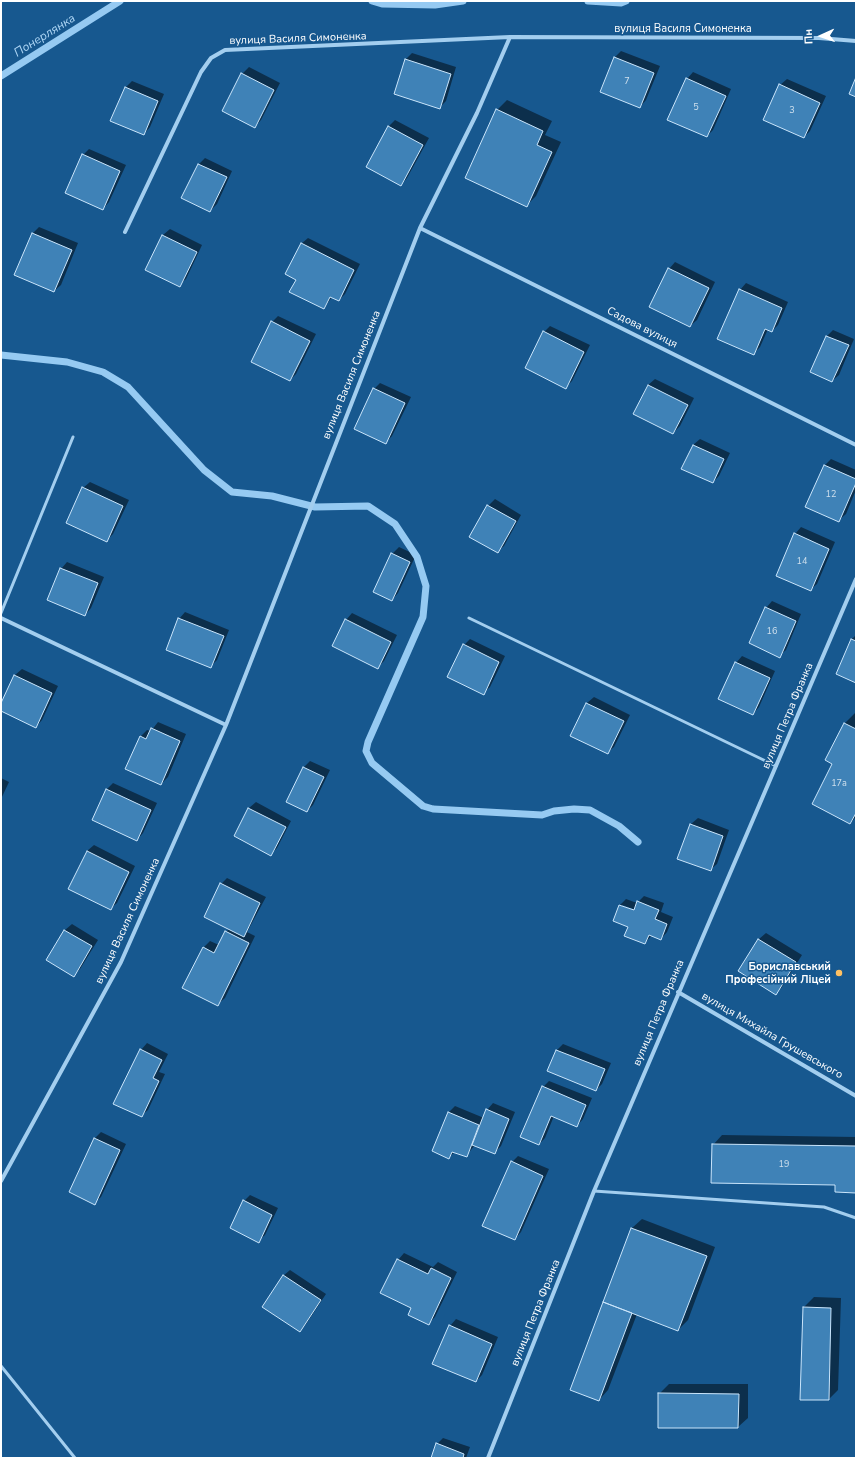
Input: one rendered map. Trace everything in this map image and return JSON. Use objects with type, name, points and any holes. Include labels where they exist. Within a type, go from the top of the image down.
[{"type":"street","name":"вулиця Василя Симоненка","points":[[1,1181],[121,962],[226,725],[299,541],[316,491],[420,228],[477,113],[510,37]]},
{"type":"street","name":"вулиця Василя Симоненка","points":[[126,232],[201,72],[211,58],[225,50],[510,37],[819,38],[856,42]]},
{"type":"street","name":"Садова вулиця","points":[[420,228],[856,445]]},
{"type":"street","name":"вулиця Петра Франка","points":[[488,1458],[594,1191],[856,579]]},
{"type":"street","points":[[1,618],[226,725]]},
{"type":"street","name":"вулиця Михайла Грушевського","points":[[678,992],[856,1096]]},
{"type":"lane","points":[[1,613],[72,437]]},
{"type":"lane","points":[[470,618],[776,766]]},
{"type":"lane","points":[[594,1191],[824,1207],[856,1218]]},
{"type":"lane","points":[[1,1366],[75,1458]]},
{"type":"building","points":[[614,57],[654,73],[640,108],[600,92]]},
{"type":"building","points":[[405,59],[451,74],[440,109],[394,94]]},
{"type":"building","points":[[241,73],[274,90],[255,128],[222,111]]},
{"type":"building","points":[[856,77],[856,97],[849,94]]},
{"type":"building","points":[[686,78],[726,96],[707,137],[667,120]]},
{"type":"building","points":[[779,84],[820,103],[804,138],[763,120]]},
{"type":"building","points":[[125,87],[158,101],[144,135],[110,121]]},
{"type":"building","points":[[496,109],[543,131],[537,145],[552,152],[527,207],[465,178]]},
{"type":"building","points":[[388,126],[423,145],[401,186],[366,167]]},
{"type":"building","points":[[82,154],[120,171],[103,210],[65,193]]},
{"type":"building","points":[[198,164],[227,177],[210,212],[181,198]]},
{"type":"building","points":[[32,233],[72,250],[54,292],[14,275]]},
{"type":"building","points":[[162,235],[197,252],[180,287],[145,270]]},
{"type":"building","points":[[301,243],[354,270],[339,301],[330,297],[324,309],[289,292],[296,280],[285,274]]},
{"type":"building","points":[[668,268],[709,288],[690,327],[649,307]]},
{"type":"building","points":[[739,289],[782,308],[772,332],[765,329],[754,355],[717,339]]},
{"type":"building","points":[[271,321],[310,341],[290,381],[251,362]]},
{"type":"building","points":[[543,331],[584,352],[566,389],[525,368]]},
{"type":"building","points":[[826,336],[849,345],[832,382],[810,372]]},
{"type":"building","points":[[648,385],[688,405],[673,434],[633,414]]},
{"type":"building","points":[[373,388],[405,403],[386,444],[354,429]]},
{"type":"building","points":[[693,445],[724,459],[713,483],[681,469]]},
{"type":"building","points":[[824,465],[856,479],[856,483],[839,522],[805,507]]},
{"type":"building","points":[[82,487],[123,506],[107,542],[66,523]]},
{"type":"building","points":[[487,505],[516,521],[498,553],[469,537]]},
{"type":"building","points":[[794,533],[829,549],[811,591],[776,576]]},
{"type":"building","points":[[391,553],[410,562],[392,601],[373,592]]},
{"type":"building","points":[[60,568],[98,583],[85,616],[47,600]]},
{"type":"building","points":[[765,607],[796,621],[780,658],[749,643]]},
{"type":"building","points":[[178,618],[224,636],[211,668],[166,650]]},
{"type":"building","points":[[345,619],[391,642],[378,669],[332,646]]},
{"type":"building","points":[[851,639],[856,641],[856,683],[836,674]]},
{"type":"building","points":[[463,644],[499,662],[484,695],[447,677]]},
{"type":"building","points":[[735,662],[770,678],[753,715],[718,699]]},
{"type":"building","points":[[14,675],[52,693],[36,728],[1,711],[1,703]]},
{"type":"building","points":[[586,703],[624,721],[608,754],[570,736]]},
{"type":"building","points":[[844,723],[856,729],[856,813],[850,824],[812,804],[832,764],[825,760]]},
{"type":"building","points":[[151,728],[180,741],[161,785],[125,769],[140,736],[146,739]]},
{"type":"building","points":[[303,767],[324,777],[307,812],[286,802]]},
{"type":"building","points":[[106,789],[151,810],[137,841],[92,820]]},
{"type":"building","points":[[248,808],[286,827],[271,856],[234,836]]},
{"type":"building","points":[[690,824],[723,836],[711,871],[677,859]]},
{"type":"building","points":[[87,851],[129,872],[111,910],[68,889]]},
{"type":"building","points":[[220,883],[260,903],[244,937],[204,917]]},
{"type":"building","points":[[637,901],[659,910],[655,919],[667,924],[661,940],[649,935],[645,944],[624,936],[628,927],[613,921],[619,905],[634,910]]},
{"type":"building","points":[[64,930],[92,946],[74,977],[46,960]]},
{"type":"building","points":[[225,931],[249,943],[218,1006],[182,988],[203,947],[214,953]]},
{"type":"building","points":[[758,939],[796,962],[776,995],[738,971]]},
{"type":"building","points":[[140,1049],[162,1060],[153,1078],[159,1081],[142,1117],[113,1104]]},
{"type":"building","points":[[556,1050],[605,1069],[596,1091],[547,1071]]},
{"type":"building","points":[[542,1086],[586,1105],[577,1127],[551,1116],[539,1145],[520,1137]]},
{"type":"building","points":[[486,1109],[509,1119],[495,1154],[472,1145]]},
{"type":"building","points":[[448,1112],[479,1125],[467,1157],[452,1152],[449,1159],[432,1151]]},
{"type":"building","points":[[94,1138],[120,1150],[95,1205],[69,1192]]},
{"type":"building","points":[[712,1144],[856,1146],[856,1193],[835,1192],[835,1185],[711,1183]]},
{"type":"building","points":[[511,1161],[543,1176],[515,1240],[482,1226]]},
{"type":"building","points":[[243,1200],[272,1215],[259,1243],[230,1228]]},
{"type":"building","points":[[631,1228],[707,1256],[678,1331],[603,1302]]},
{"type":"building","points":[[397,1259],[428,1274],[431,1268],[451,1278],[429,1325],[408,1315],[411,1308],[380,1293]]},
{"type":"building","points":[[283,1275],[321,1300],[300,1332],[262,1307]]},
{"type":"building","points":[[603,1302],[632,1313],[599,1401],[570,1390]]},
{"type":"building","points":[[803,1307],[831,1308],[829,1400],[800,1400]]},
{"type":"building","points":[[449,1325],[492,1344],[476,1382],[432,1364]]},
{"type":"building","points":[[658,1393],[739,1394],[738,1428],[658,1428]]},
{"type":"building","points":[[436,1443],[464,1454],[463,1458],[431,1458]]},
{"type":"waterway","name":"Понерлянка","points":[[1,76],[120,1]]},
{"type":"waterway","name":"Понерлянка","points":[[372,1],[382,4],[435,5],[463,1]]},
{"type":"waterway","name":"Понерлянка","points":[[588,1],[621,3],[626,1]]},
{"type":"waterway","points":[[1,355],[67,362],[103,372],[128,387],[204,470],[232,492],[272,496],[315,507],[368,506],[395,524],[417,557],[426,586],[423,617],[368,742],[366,751],[372,763],[423,806],[433,809],[542,815],[554,811],[574,809],[590,810],[619,826],[638,842]]},
{"type":"place","name":"Бориславський Професійний Ліцей","points":[[839,973]]}]
